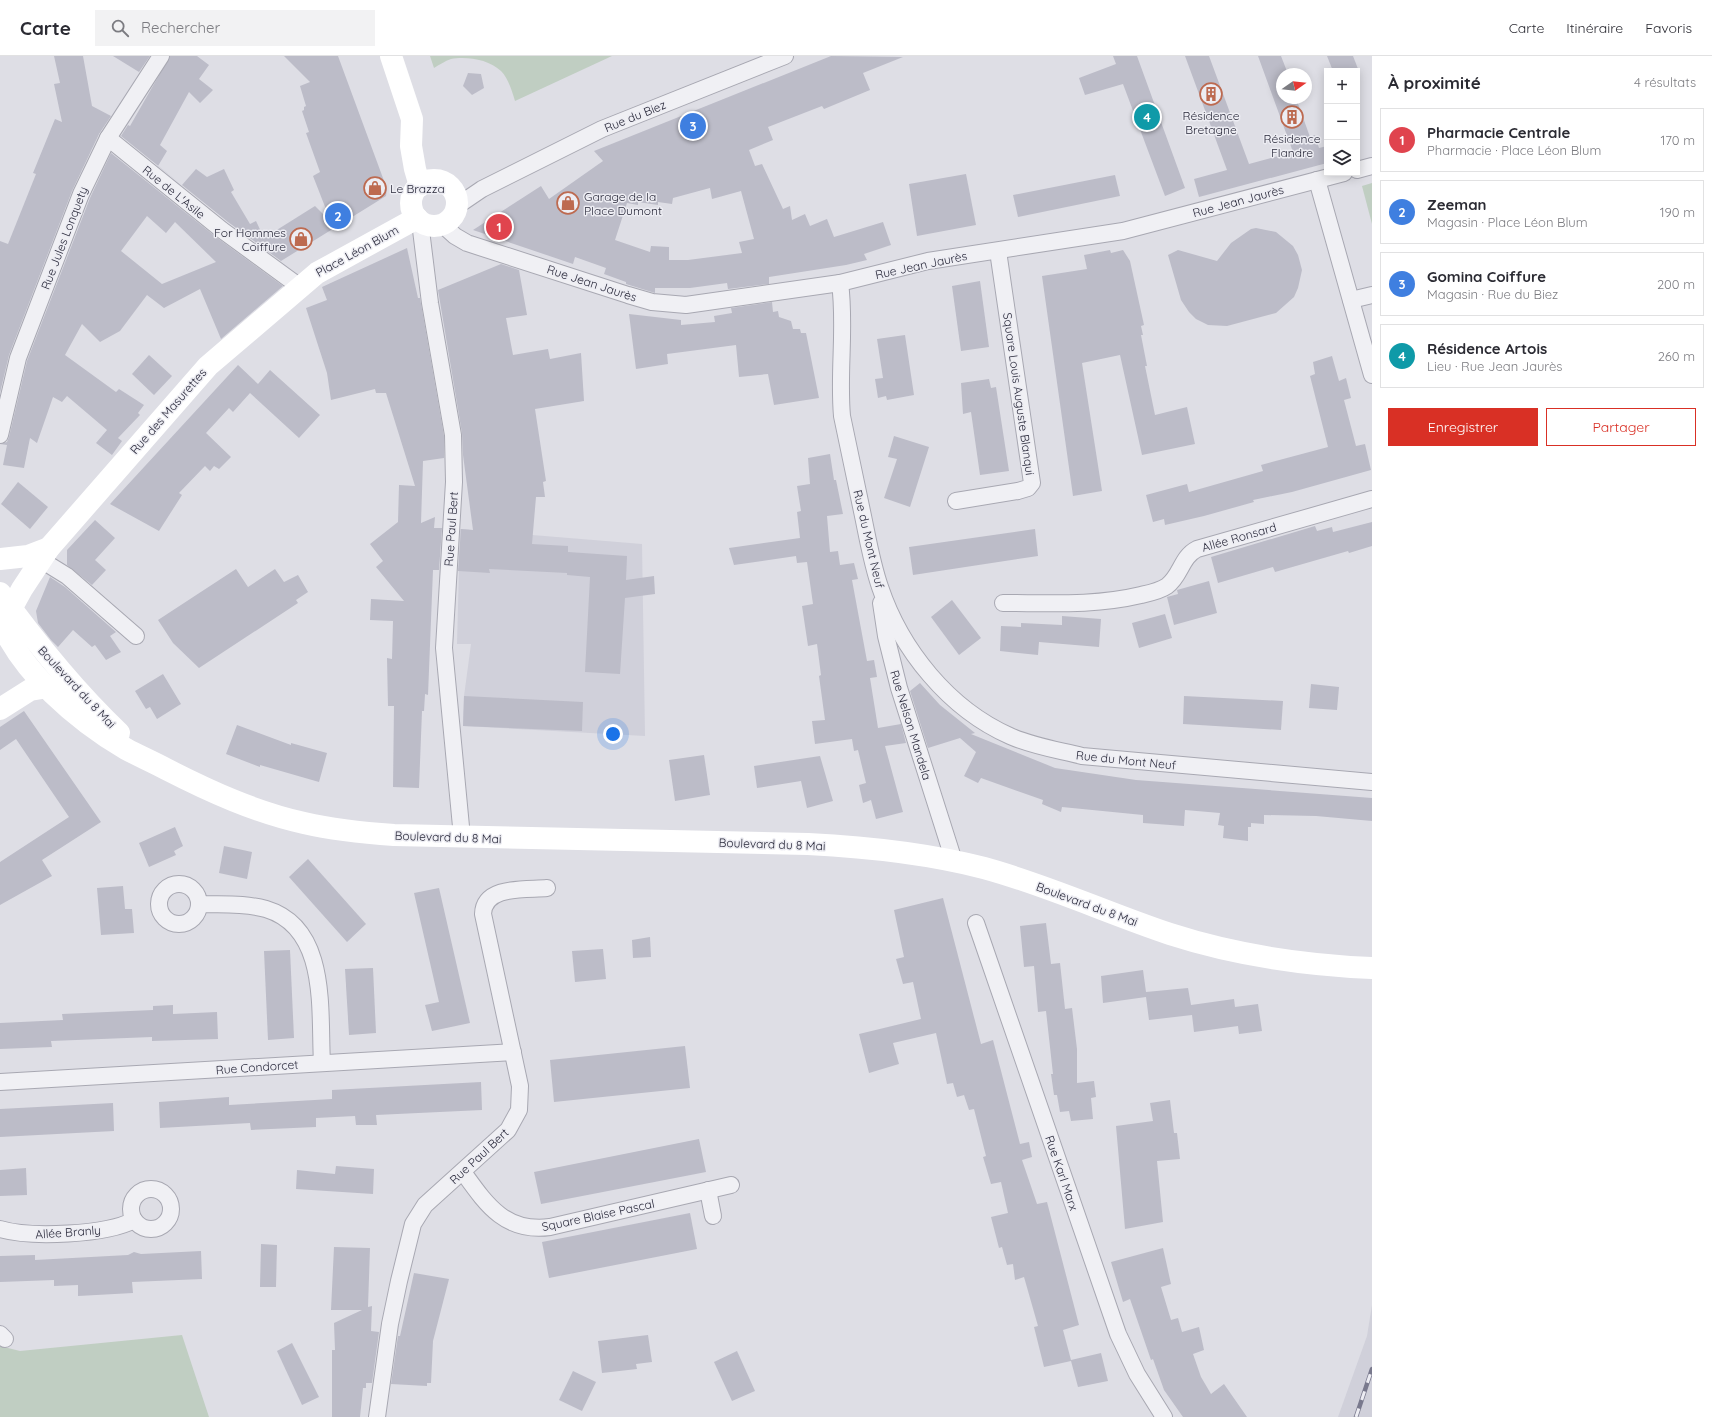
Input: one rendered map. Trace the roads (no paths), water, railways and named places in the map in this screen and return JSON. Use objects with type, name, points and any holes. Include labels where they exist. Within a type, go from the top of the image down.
[{"type":"main road","points":[[391,56],[412,119],[411,146],[420,186]]},
{"type":"main road","points":[[430,180],[444,182],[455,192],[457,206],[453,217],[443,225],[431,226],[419,220],[412,209],[412,200],[414,193],[420,186],[430,180]]},
{"type":"main road","name":"Place Léon Blum","points":[[300,287],[324,268],[419,220]]},
{"type":"main road","name":"Rue des Masurettes","points":[[4,629],[22,589],[41,554],[208,366],[300,287]]},
{"type":"main road","points":[[0,559],[41,554]]},
{"type":"main road","points":[[4,629],[27,649],[62,687],[95,709]]},
{"type":"main road","name":"Boulevard du 8 Mai","points":[[4,629],[39,647],[95,709],[134,746],[166,769]]},
{"type":"main road","name":"Boulevard du 8 Mai","points":[[4,629],[48,687],[94,729],[132,752],[200,786],[250,807],[303,823],[355,832],[462,837],[847,846],[907,852],[954,861],[1025,881],[1153,928],[1203,944],[1297,962],[1372,968]]},
{"type":"main road","points":[[0,709],[30,690],[48,687]]},
{"type":"street","name":"Rue Jules Lonquety","points":[[0,435],[18,358],[81,194],[108,138],[161,56]]},
{"type":"street","name":"Rue du Biez","points":[[457,206],[490,186],[602,129],[785,56]]},
{"type":"street","name":"Rue de L'Asile","points":[[108,138],[222,230],[300,287]]},
{"type":"street","points":[[1360,169],[1372,166]]},
{"type":"street","name":"Rue Jean Jaurès","points":[[443,225],[452,234],[467,243],[500,252],[628,296],[667,304],[703,304],[840,283],[928,261],[1098,236],[1332,176]]},
{"type":"street","points":[[1317,180],[1372,375]]},
{"type":"street","name":"Rue Paul Bert","points":[[419,220],[430,303],[454,440],[454,482],[444,654],[462,837]]},
{"type":"street","name":"Square Louis Auguste Blanqui","points":[[956,501],[1018,491],[1028,488],[1032,483],[998,251]]},
{"type":"street","name":"Rue du Mont Neuf","points":[[840,283],[843,314],[842,416],[880,587],[904,637],[932,678],[955,700],[974,715],[1010,736],[1046,748],[1098,758],[1372,782]]},
{"type":"street","points":[[1351,300],[1372,295]]},
{"type":"street","name":"Allée Ronsard","points":[[1003,603],[1098,602],[1122,600],[1152,592],[1167,586],[1176,576],[1185,558],[1190,552],[1197,549],[1372,499]]},
{"type":"street","points":[[41,554],[136,636]]},
{"type":"street","name":"Rue Nelson Mandela","points":[[880,587],[883,620],[893,665],[954,861]]},
{"type":"street","name":"Rue Paul Bert","points":[[377,1417],[392,1318],[413,1224],[425,1205],[508,1130],[517,1117],[521,1104],[513,1052],[485,924],[483,908],[489,898],[496,894],[547,888]]},
{"type":"street","points":[[199,904],[241,905],[266,909],[285,919],[302,935],[308,944],[316,965],[322,1063]]},
{"type":"street","name":"Rue Karl Marx","points":[[976,923],[1118,1334],[1137,1374],[1164,1417]]},
{"type":"street","name":"Rue Condorcet","points":[[0,1082],[513,1052]]},
{"type":"street","name":"Square Blaise Pascal","points":[[463,1172],[485,1202],[493,1210],[512,1223],[530,1228],[550,1227],[731,1185]]},
{"type":"street","points":[[708,1190],[713,1216]]},
{"type":"street","name":"Allée Branly","points":[[0,1229],[27,1234],[52,1234],[112,1228],[134,1220]]},
{"type":"railway","points":[[1356,1417],[1372,1369]]},
{"type":"place","name":"Résidence Bretagne","points":[[1211,94]]},
{"type":"place","name":"Résidence Artois","points":[[1147,117]]},
{"type":"place","name":"Résidence Flandre","points":[[1292,117]]},
{"type":"place","name":"Gomina Coiffure","points":[[693,126]]},
{"type":"place","name":"Le Brazza","points":[[375,188]]},
{"type":"place","name":"Garage de la Place Dumont","points":[[568,203]]},
{"type":"place","name":"Zeeman","points":[[338,216]]},
{"type":"place","name":"Pharmacie Centrale","points":[[499,227]]},
{"type":"place","name":"For Hommes Coiffure","points":[[301,239]]}]
